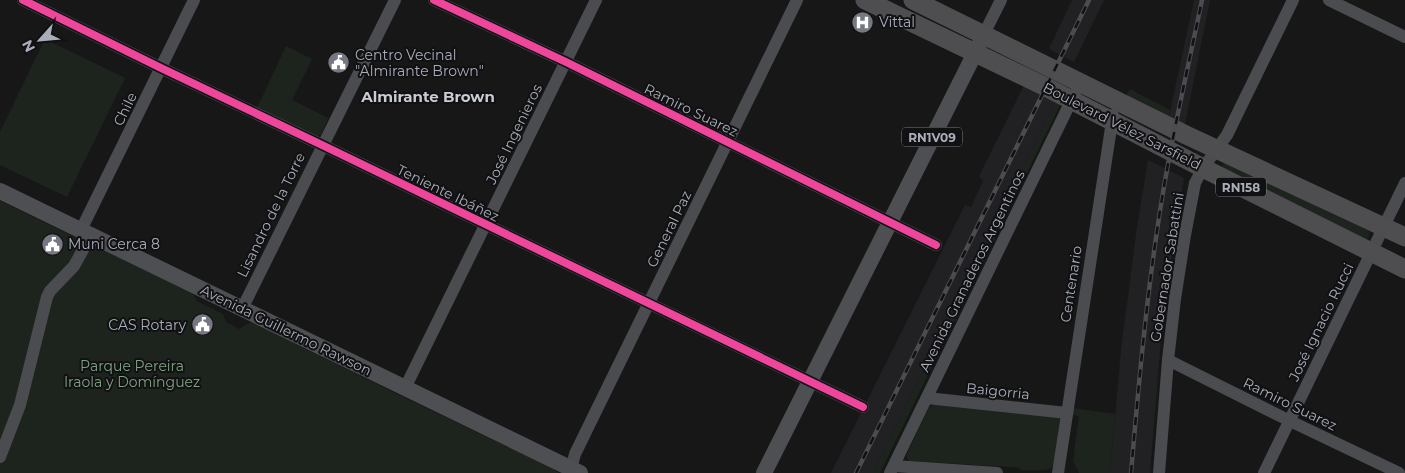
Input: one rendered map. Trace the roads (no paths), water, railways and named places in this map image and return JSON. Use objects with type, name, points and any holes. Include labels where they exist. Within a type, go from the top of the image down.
[{"type":"highway","name":"Boulevard Vélez Sarsfield","points":[[864,0],[1071,100],[1405,269]]},
{"type":"highway","name":"Boulevard Vélez Sarsfield","points":[[912,0],[1217,150],[1405,237]]},
{"type":"main road","name":"RN1V09","points":[[764,473],[984,34]]},
{"type":"main road","name":"Avenida Guillermo Rawson","points":[[0,191],[574,472]]},
{"type":"street","name":"Teniente Ibáñez","points":[[23,0],[863,407]]},
{"type":"street","name":"Chile","points":[[0,457],[20,404],[47,297],[50,291],[74,266],[86,233],[194,0]]},
{"type":"street","name":"Lisandro de la Torre","points":[[242,309],[394,0]]},
{"type":"street","name":"Ramiro Suarez","points":[[434,0],[566,62],[936,245]]},
{"type":"street","name":"José Ingenieros","points":[[405,388],[596,0]]},
{"type":"street","name":"General Paz","points":[[574,472],[576,454],[797,0]]},
{"type":"street","points":[[984,34],[1001,0]]},
{"type":"street","name":"Gobernador Sabattini","points":[[1159,473],[1175,299],[1195,183],[1203,168],[1227,135],[1293,0]]},
{"type":"street","points":[[1330,0],[1405,37]]},
{"type":"street","name":"Avenida Granaderos Argentinos","points":[[892,470],[1080,82]]},
{"type":"street","name":"Centenario","points":[[1058,473],[1116,100]]},
{"type":"street","name":"José Ignacio Rucci","points":[[1264,473],[1405,183]]},
{"type":"street","name":"Ramiro Suarez","points":[[1168,360],[1399,473]]},
{"type":"street","name":"Baigorria","points":[[927,398],[1067,413]]},
{"type":"street","points":[[892,470],[996,473]]},
{"type":"railway","points":[[856,473],[1089,0]]},
{"type":"railway","points":[[1131,473],[1145,322],[1161,202],[1202,0]]},
{"type":"place","name":"Vittal","points":[[863,22]]},
{"type":"place","name":"Centro Vecinal \"Almirante Brown\"","points":[[339,63]]},
{"type":"place","name":"Muni Cerca 8","points":[[52,244]]},
{"type":"place","name":"CAS Rotary","points":[[202,325]]},
{"type":"district","name":"Almirante Brown","points":[[428,96]]},
{"type":"park label","name":"Parque Pereira Iraola y Domínguez","points":[[132,374]]}]
